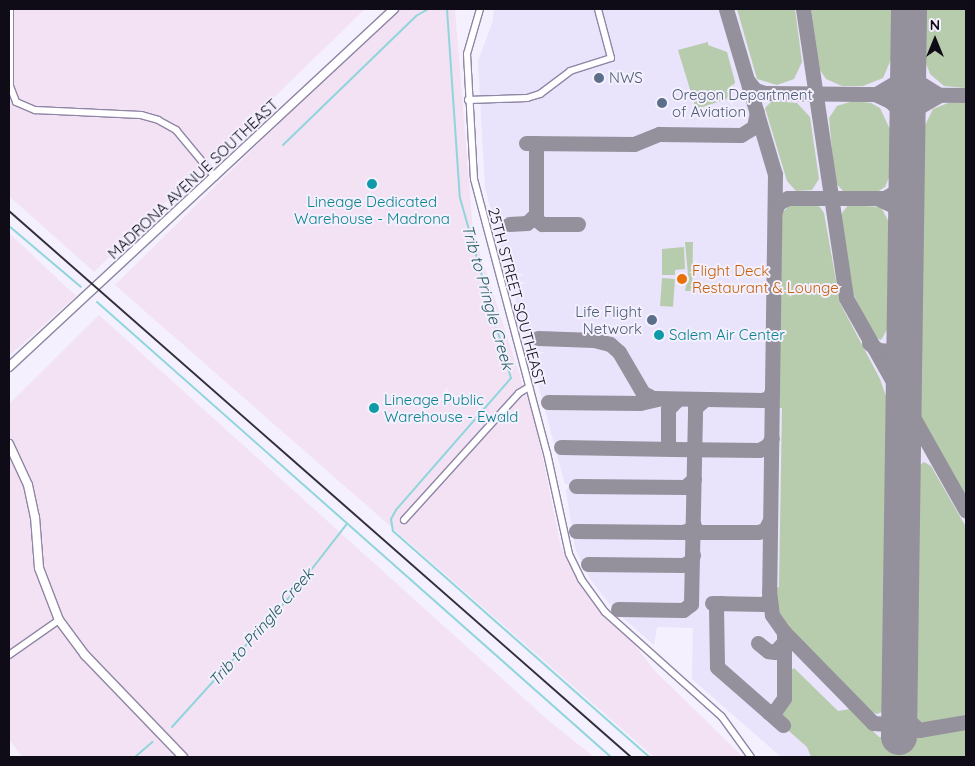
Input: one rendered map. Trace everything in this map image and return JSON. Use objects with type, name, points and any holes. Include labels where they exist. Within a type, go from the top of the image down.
[{"type":"main road","name":"MADRONA AVENUE SOUTHEAST","points":[[9,367],[394,9]]},
{"type":"main road","points":[[9,444],[28,484],[35,517],[39,568],[59,620],[85,655],[183,757]]},
{"type":"street","points":[[10,9],[10,86],[16,102],[34,110],[141,115],[158,120],[176,130],[215,176]]},
{"type":"street","name":"25TH STREET SOUTHEAST","points":[[480,9],[467,54],[468,100],[474,179],[551,470],[565,541],[586,586],[612,620],[722,717],[751,757]]},
{"type":"street","points":[[468,100],[534,96],[570,71],[611,58],[598,9]]},
{"type":"street","points":[[404,520],[519,393],[529,387]]},
{"type":"street","points":[[9,655],[59,620]]},
{"type":"shaded area","points":[[9,9],[365,9],[94,272],[9,196]]},
{"type":"shaded area","points":[[395,9],[455,9],[473,232],[536,425],[561,548],[654,670],[743,757],[654,757],[115,285]]},
{"type":"shaded area","points":[[494,9],[966,9],[966,757],[781,757],[692,679],[693,628],[657,627],[654,645],[615,611],[590,579],[575,548],[566,491],[569,485],[565,484],[485,188],[478,61],[493,21]]},
{"type":"shaded area","points":[[9,233],[76,296],[9,356]]},
{"type":"shaded area","points":[[99,315],[549,721],[594,757],[22,757],[9,739],[9,404]]},
{"type":"green space","points":[[737,9],[795,9],[802,62],[794,79],[777,85],[757,79]]},
{"type":"green space","points":[[811,9],[896,9],[895,50],[883,78],[863,86],[842,86],[826,79],[820,70]]},
{"type":"green space","points":[[921,9],[966,9],[966,88],[944,86],[930,74],[921,50]]},
{"type":"green space","points":[[708,42],[708,45],[727,52],[735,82],[727,99],[696,109],[678,50]]},
{"type":"green space","points":[[772,101],[797,103],[810,117],[819,179],[812,190],[796,191],[787,181],[765,108]]},
{"type":"green space","points":[[853,101],[871,103],[880,108],[894,138],[893,168],[885,187],[877,192],[844,192],[835,182],[829,118],[837,106]]},
{"type":"green space","points":[[948,103],[966,103],[966,498],[925,427],[916,401],[919,138],[933,109]]},
{"type":"green space","points":[[812,204],[820,207],[824,213],[840,303],[880,379],[891,411],[887,704],[884,711],[877,714],[870,711],[786,625],[778,613],[776,603],[776,588],[779,587],[782,408],[779,408],[782,213],[790,205]]},
{"type":"green space","points":[[848,205],[881,207],[893,230],[892,321],[881,340],[874,337],[851,289],[840,216]]},
{"type":"green space","points":[[685,242],[693,242],[692,291],[685,291],[688,275]]},
{"type":"green space","points":[[684,247],[685,269],[675,270],[675,275],[662,275],[662,249]]},
{"type":"green space","points":[[662,278],[675,279],[673,307],[660,306]]},
{"type":"green space","points":[[924,462],[931,466],[966,527],[966,715],[927,723],[917,721],[912,710],[915,469]]},
{"type":"green space","points":[[794,668],[838,711],[850,709],[879,737],[917,738],[966,728],[966,757],[811,757],[807,747],[790,732],[778,714],[787,699],[788,673]]},
{"type":"waterway","name":"Trib to Pringle Creek","points":[[283,145],[416,16],[428,9]]},
{"type":"waterway","name":"Trib to Pringle Creek","points":[[447,9],[460,198],[511,378],[396,510],[391,519],[393,531],[649,757]]},
{"type":"waterway","name":"Trib to Pringle Creek","points":[[9,226],[81,287]]},
{"type":"waterway","name":"Trib to Pringle Creek","points":[[97,302],[611,757]]},
{"type":"waterway","name":"Trib to Pringle Creek","points":[[172,727],[294,592],[346,525]]},
{"type":"waterway","name":"Trib to Pringle Creek","points":[[135,757],[152,742]]},
{"type":"taxiway","points":[[726,9],[775,174],[769,591],[772,615],[784,632],[873,723],[887,724],[899,712],[919,730],[966,722]]},
{"type":"taxiway","points":[[803,9],[846,298],[966,511]]},
{"type":"taxiway","points":[[908,57],[917,81],[938,94]]},
{"type":"taxiway","points":[[878,93],[898,81],[908,57]]},
{"type":"taxiway","points":[[748,81],[755,90],[765,93],[966,95]]},
{"type":"taxiway","points":[[877,95],[890,101],[900,111],[907,137]]},
{"type":"taxiway","points":[[908,133],[917,108],[938,96]]},
{"type":"taxiway","points":[[526,143],[634,144],[659,134],[741,135],[754,127],[757,112]]},
{"type":"taxiway","points":[[536,143],[536,219],[542,224],[578,224]]},
{"type":"taxiway","points":[[775,211],[778,203],[788,198],[885,198],[900,189],[906,171]]},
{"type":"taxiway","points":[[879,199],[898,208],[906,229]]},
{"type":"taxiway","points":[[509,224],[527,223],[535,215]]},
{"type":"taxiway","points":[[869,343],[878,350],[891,351],[900,343],[904,329]]},
{"type":"taxiway","points":[[538,338],[594,340],[610,344],[619,352],[643,393],[653,398],[762,400],[769,398],[772,391]]},
{"type":"taxiway","points":[[548,402],[640,403],[658,399]]},
{"type":"taxiway","points":[[677,400],[668,409],[668,444],[673,449],[759,450],[767,446],[772,438]]},
{"type":"taxiway","points":[[618,609],[683,610],[691,604],[695,408],[704,400]]},
{"type":"taxiway","points":[[561,447],[673,449]]},
{"type":"taxiway","points":[[576,486],[685,487],[694,479]]},
{"type":"taxiway","points":[[684,532],[758,532],[765,530],[770,520]]},
{"type":"taxiway","points":[[576,531],[682,532],[690,530],[693,524],[695,528]]},
{"type":"taxiway","points":[[588,564],[682,565],[689,563],[693,555]]},
{"type":"taxiway","points":[[712,603],[765,604],[769,598]]},
{"type":"taxiway","points":[[721,603],[716,608],[717,667],[783,725]]},
{"type":"taxiway","points":[[768,712],[775,711],[784,698],[784,632]]},
{"type":"taxiway","points":[[758,643],[768,651],[775,652],[785,641]]},
{"type":"runway","points":[[899,737],[909,9]]},
{"type":"railway","points":[[9,211],[631,757]]},
{"type":"place","name":"NWS","points":[[599,78]]},
{"type":"place","name":"Oregon Department of Aviation","points":[[662,103]]},
{"type":"place","name":"Lineage Dedicated Warehouse - Madrona","points":[[372,184]]},
{"type":"place","name":"Flight Deck Restaurant & Lounge","points":[[682,279]]},
{"type":"place","name":"Life Flight Network","points":[[652,320]]},
{"type":"place","name":"Salem Air Center","points":[[659,335]]},
{"type":"place","name":"Lineage Public Warehouse - Ewald","points":[[374,408]]}]
